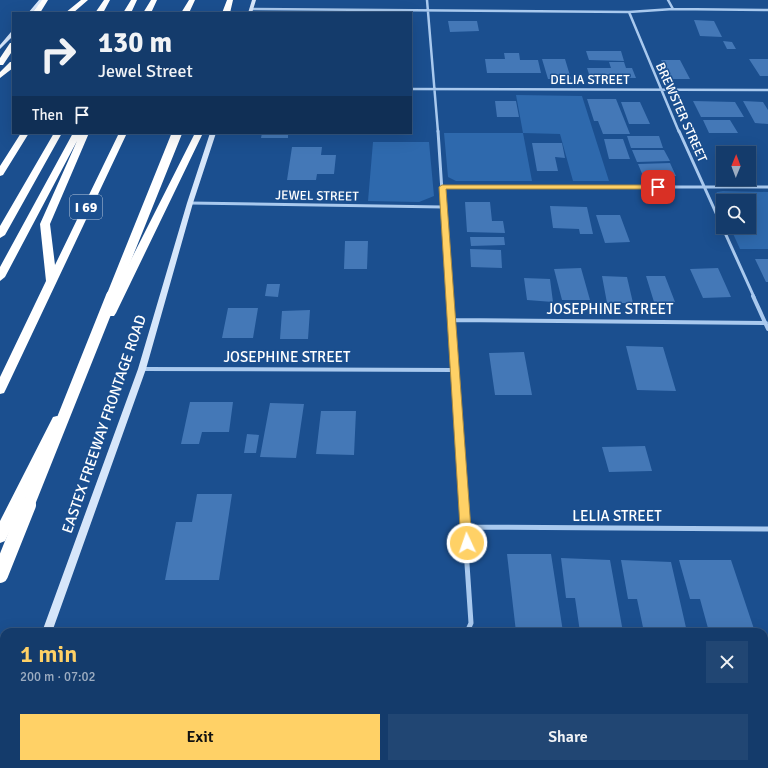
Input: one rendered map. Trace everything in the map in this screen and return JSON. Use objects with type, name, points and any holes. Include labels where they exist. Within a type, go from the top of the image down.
[{"type":"highway","points":[[37,12],[45,0]]},
{"type":"highway","points":[[71,12],[85,0]]},
{"type":"highway","points":[[100,12],[107,0]]},
{"type":"highway","points":[[128,12],[134,0]]},
{"type":"highway","points":[[148,11],[154,0]]},
{"type":"highway","points":[[186,12],[192,0]]},
{"type":"highway","points":[[226,12],[230,0]]},
{"type":"highway","points":[[0,63],[12,46]]},
{"type":"highway","points":[[0,76],[12,65]]},
{"type":"highway","points":[[0,173],[24,134]]},
{"type":"highway","points":[[0,235],[57,134]]},
{"type":"highway","points":[[0,277],[76,134]]},
{"type":"highway","points":[[51,281],[45,224],[85,134]]},
{"type":"highway","name":"I 69","points":[[0,389],[123,134]]},
{"type":"highway","points":[[0,575],[177,134]]},
{"type":"highway","points":[[0,536],[199,134]]},
{"type":"main road","points":[[31,12],[42,0]]},
{"type":"main road","points":[[251,11],[254,0]]},
{"type":"main road","points":[[0,48],[12,34]]},
{"type":"main road","name":"EASTEX FREEWAY FRONTAGE ROAD","points":[[48,628],[142,369],[190,203],[213,134]]},
{"type":"street","points":[[427,0],[433,89],[444,207],[454,370],[466,527],[471,623],[469,628]]},
{"type":"street","points":[[668,0],[673,9]]},
{"type":"street","points":[[251,11],[427,10],[629,12],[673,9],[768,10]]},
{"type":"street","name":"BREWSTER STREET","points":[[629,12],[660,90],[767,322],[768,328]]},
{"type":"street","name":"DELIA STREET","points":[[412,89],[768,90]]},
{"type":"street","points":[[442,187],[768,187]]},
{"type":"street","name":"JEWEL STREET","points":[[190,203],[444,207]]},
{"type":"street","name":"JOSEPHINE STREET","points":[[451,320],[767,322]]},
{"type":"street","name":"JOSEPHINE STREET","points":[[142,369],[454,370]]},
{"type":"street","name":"LELIA STREET","points":[[466,527],[768,529]]},
{"type":"shaded area","points":[[516,95],[582,96],[609,181],[573,181],[560,134],[523,133]]},
{"type":"shaded area","points":[[444,133],[523,133],[532,181],[456,181],[448,177]]},
{"type":"shaded area","points":[[373,142],[429,142],[434,196],[419,202],[368,201]]},
{"type":"shaded area","points":[[717,192],[768,192],[768,249],[740,249],[733,234],[756,234],[756,194],[716,194],[716,197],[715,195]]},
{"type":"building","points":[[694,20],[714,21],[722,37],[700,36]]},
{"type":"building","points":[[448,21],[477,21],[479,31],[450,32]]},
{"type":"building","points":[[723,41],[732,42],[736,49],[727,49]]},
{"type":"building","points":[[586,51],[621,51],[624,61],[589,60]]},
{"type":"building","points":[[504,53],[519,53],[520,60],[538,60],[541,73],[487,73],[485,59],[505,59]]},
{"type":"building","points":[[542,59],[565,59],[571,79],[548,79]]},
{"type":"building","points":[[749,59],[768,59],[768,76],[760,76]]},
{"type":"building","points":[[661,60],[680,60],[690,79],[671,79]]},
{"type":"building","points":[[609,62],[624,62],[626,68],[632,68],[636,78],[590,77],[587,68],[611,68]]},
{"type":"building","points":[[587,99],[616,99],[630,134],[603,134],[598,121],[594,121]]},
{"type":"building","points":[[495,101],[516,101],[519,117],[497,117]]},
{"type":"building","points":[[693,101],[735,102],[744,117],[701,117]]},
{"type":"building","points":[[743,101],[763,102],[768,110],[768,124],[755,123]]},
{"type":"building","points":[[621,102],[640,102],[650,124],[629,124]]},
{"type":"building","points":[[703,120],[730,120],[738,133],[709,133]]},
{"type":"building","points":[[262,134],[288,134],[288,138],[261,138]]},
{"type":"building","points":[[627,136],[659,136],[663,148],[631,148]]},
{"type":"building","points":[[604,139],[623,139],[630,159],[609,159]]},
{"type":"building","points":[[532,143],[562,143],[565,158],[555,157],[558,171],[537,171]]},
{"type":"building","points":[[292,147],[322,147],[321,155],[336,155],[334,174],[317,174],[316,180],[287,180]]},
{"type":"building","points":[[632,150],[664,150],[670,161],[637,162]]},
{"type":"building","points":[[670,163],[676,176],[643,176],[638,164]]},
{"type":"building","points":[[465,202],[490,202],[492,221],[503,221],[505,233],[467,232]]},
{"type":"building","points":[[550,206],[587,207],[593,234],[580,234],[579,229],[553,228]]},
{"type":"building","points":[[596,215],[620,215],[630,242],[605,243]]},
{"type":"building","points":[[470,237],[504,237],[505,245],[471,246]]},
{"type":"building","points":[[345,241],[368,241],[367,269],[344,269]]},
{"type":"building","points":[[470,249],[501,250],[502,268],[471,267]]},
{"type":"building","points":[[755,259],[768,259],[768,282],[766,282]]},
{"type":"building","points":[[581,268],[590,300],[562,300],[554,269]]},
{"type":"building","points":[[718,268],[731,297],[703,298],[690,269]]},
{"type":"building","points":[[602,276],[627,277],[633,303],[607,303]]},
{"type":"building","points":[[646,276],[665,276],[675,302],[654,302]]},
{"type":"building","points":[[524,278],[550,279],[553,302],[527,300]]},
{"type":"building","points":[[267,284],[280,284],[278,297],[265,296]]},
{"type":"building","points":[[228,308],[258,308],[253,338],[222,338]]},
{"type":"building","points":[[310,310],[308,339],[280,339],[282,311]]},
{"type":"building","points":[[626,346],[663,347],[676,391],[637,390]]},
{"type":"building","points":[[524,352],[532,395],[495,395],[489,353]]},
{"type":"building","points":[[190,402],[233,402],[229,432],[202,432],[199,444],[181,444]]},
{"type":"building","points":[[270,403],[304,404],[296,458],[260,457]]},
{"type":"building","points":[[321,411],[356,411],[354,455],[316,454]]},
{"type":"building","points":[[247,434],[259,435],[256,453],[244,453]]},
{"type":"building","points":[[645,446],[652,471],[609,472],[602,447]]},
{"type":"building","points":[[197,494],[232,494],[219,580],[165,580],[176,522],[192,522]]},
{"type":"building","points":[[507,554],[551,554],[562,628],[516,628]]},
{"type":"building","points":[[561,558],[610,560],[622,628],[579,628],[575,598],[566,598]]},
{"type":"building","points":[[621,560],[671,562],[686,628],[643,628],[637,599],[628,599]]},
{"type":"building","points":[[679,560],[731,560],[754,628],[708,628],[700,599],[690,599]]},
{"type":"route","points":[[467,543],[442,187],[658,187]]}]
